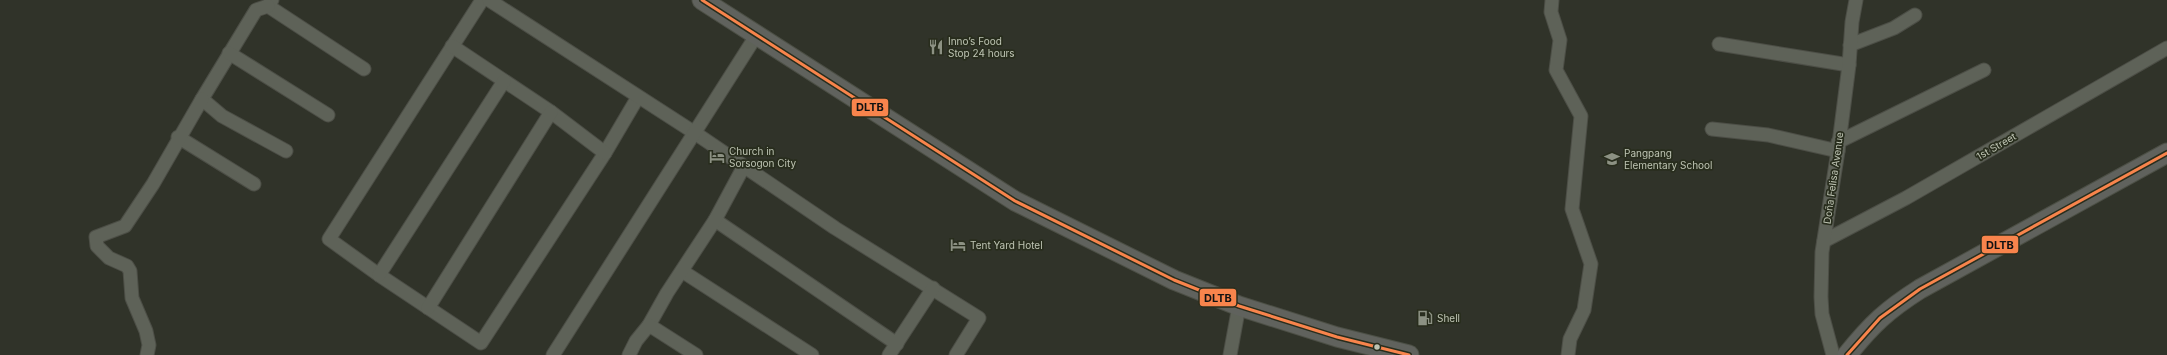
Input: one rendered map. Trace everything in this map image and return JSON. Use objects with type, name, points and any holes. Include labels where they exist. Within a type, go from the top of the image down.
[{"type":"highway","points":[[702,0],[1015,201],[1174,280],[1239,306],[1337,337],[1409,355]]},
{"type":"highway","points":[[1847,355],[1868,329],[1888,310],[1920,288],[2167,153]]},
{"type":"street","points":[[482,0],[329,239],[379,275],[481,344],[605,153],[638,97]]},
{"type":"street","points":[[489,0],[695,133],[743,168],[834,228],[933,288],[979,318],[956,355]]},
{"type":"street","points":[[1552,0],[1551,12],[1560,40],[1556,70],[1581,116],[1572,209],[1591,264],[1584,310],[1570,339],[1568,355]]},
{"type":"street","name":"Doña Felisa Avenue","points":[[1833,355],[1822,314],[1821,297],[1824,241],[1849,65],[1852,22],[1856,0]]},
{"type":"street","points":[[147,355],[149,346],[132,298],[130,271],[127,266],[109,258],[96,246],[96,237],[125,226],[151,187],[178,138],[256,10],[270,3],[364,69]]},
{"type":"street","points":[[1850,45],[1894,28],[1915,15]]},
{"type":"street","points":[[553,355],[756,36]]},
{"type":"street","points":[[1719,44],[1849,65]]},
{"type":"street","points":[[452,46],[551,112],[605,153]]},
{"type":"street","name":"1st Street","points":[[1824,241],[1906,198],[2167,48]]},
{"type":"street","points":[[229,53],[328,115]]},
{"type":"street","points":[[1712,129],[1768,135],[1838,147],[1984,70]]},
{"type":"street","points":[[379,275],[504,81]]},
{"type":"street","points":[[202,99],[222,116],[286,151]]},
{"type":"street","points":[[428,308],[551,112]]},
{"type":"street","points":[[178,138],[254,184]]},
{"type":"street","points":[[629,355],[636,341],[649,324],[715,220],[743,168]]},
{"type":"street","points":[[715,220],[897,344]]},
{"type":"street","points":[[682,271],[812,355]]},
{"type":"street","points":[[889,355],[933,288]]},
{"type":"street","points":[[1230,355],[1239,306]]},
{"type":"street","points":[[649,324],[696,355]]},
{"type":"transit line","name":"DLTB","points":[[702,0],[1015,201],[1174,280],[1239,306],[1337,337],[1409,355]]},
{"type":"transit line","name":"DLTB","points":[[1847,355],[1880,318],[1920,289],[2167,153]]},
{"type":"place","name":"Inno’s Food Stop 24 hours","points":[[936,47]]},
{"type":"place","name":"Church in Sorsogon City","points":[[717,157]]},
{"type":"place","name":"Pangpang Elementary School","points":[[1612,159]]},
{"type":"place","name":"Tent Yard Hotel","points":[[958,245]]},
{"type":"place","name":"Shell","points":[[1425,318]]}]
